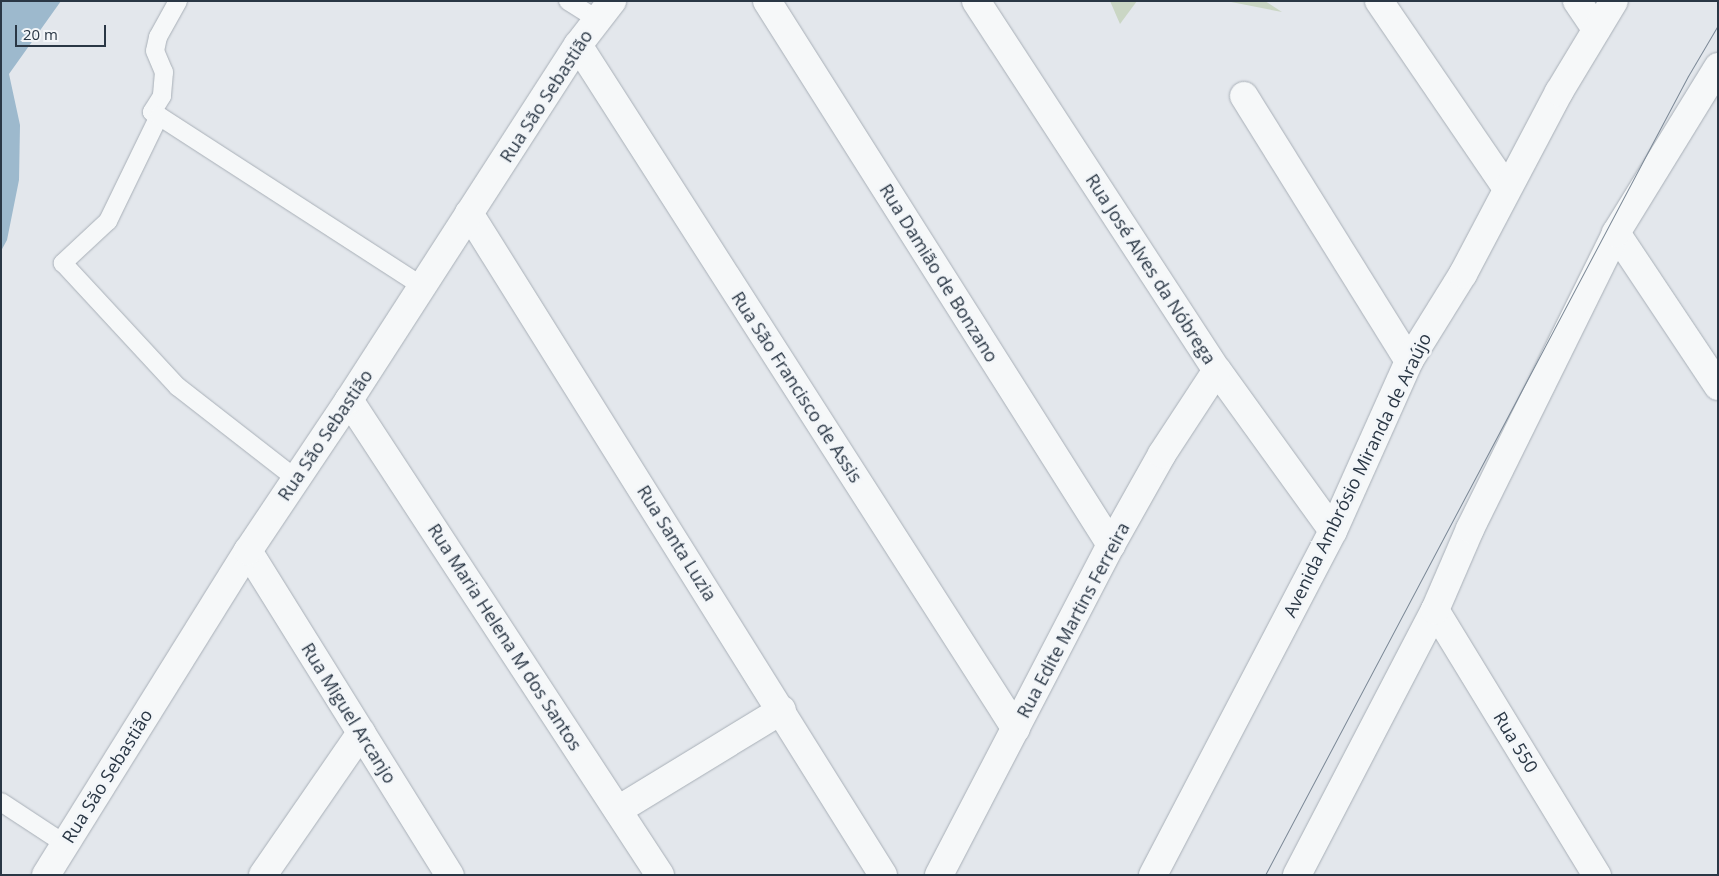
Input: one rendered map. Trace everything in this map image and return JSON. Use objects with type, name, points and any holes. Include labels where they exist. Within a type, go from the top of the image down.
[{"type":"street","name":"Rua Damião de Bonzano","points":[[767,1],[1111,545]]},
{"type":"street","name":"Rua José Alves da Nóbrega","points":[[976,1],[1217,370],[1333,531]]},
{"type":"street","points":[[1379,1],[1506,187]]},
{"type":"street","points":[[1577,1],[1596,29]]},
{"type":"street","name":"Avenida Ambrósio Miranda de Araújo","points":[[1153,875],[1333,531],[1409,361],[1462,274],[1506,187],[1596,29],[1614,1]]},
{"type":"street","name":"Rua São Sebastião","points":[[46,875],[248,551],[349,400],[578,45],[604,10]]},
{"type":"street","name":"Rua São Francisco de Assis","points":[[578,45],[1016,728]]},
{"type":"street","points":[[1297,875],[1435,610],[1470,529],[1616,233],[1718,67]]},
{"type":"street","points":[[1244,96],[1409,361]]},
{"type":"street","name":"Rua Santa Luzia","points":[[469,213],[782,710],[883,875]]},
{"type":"street","points":[[1616,233],[1718,386]]},
{"type":"street","name":"Rua Edite Martins Ferreira","points":[[939,875],[1111,545],[1162,454],[1217,370]]},
{"type":"street","name":"Rua Maria Helena M dos Santos","points":[[349,400],[660,875]]},
{"type":"street","name":"Rua Miguel Arcanjo","points":[[248,551],[450,875]]},
{"type":"street","name":"Rua 550","points":[[1435,610],[1597,875]]},
{"type":"street","points":[[618,810],[782,710]]},
{"type":"street","points":[[263,875],[361,733]]},
{"type":"lane","points":[[178,1],[158,37],[155,51],[164,72],[162,96],[152,112],[422,286]]},
{"type":"lane","points":[[568,1],[604,10]]},
{"type":"lane","points":[[160,116],[108,221],[63,263],[178,387],[296,479]]},
{"type":"lane","points":[[1,802],[65,844]]},
{"type":"green space","points":[[1110,1],[1137,1],[1120,24]]},
{"type":"green space","points":[[1226,1],[1265,1],[1282,12]]},
{"type":"water","points":[[1,1],[61,1],[9,74],[20,125],[19,180],[7,240],[1,251]]},
{"type":"tram line","points":[[1265,875],[1688,76],[1718,25]]}]
